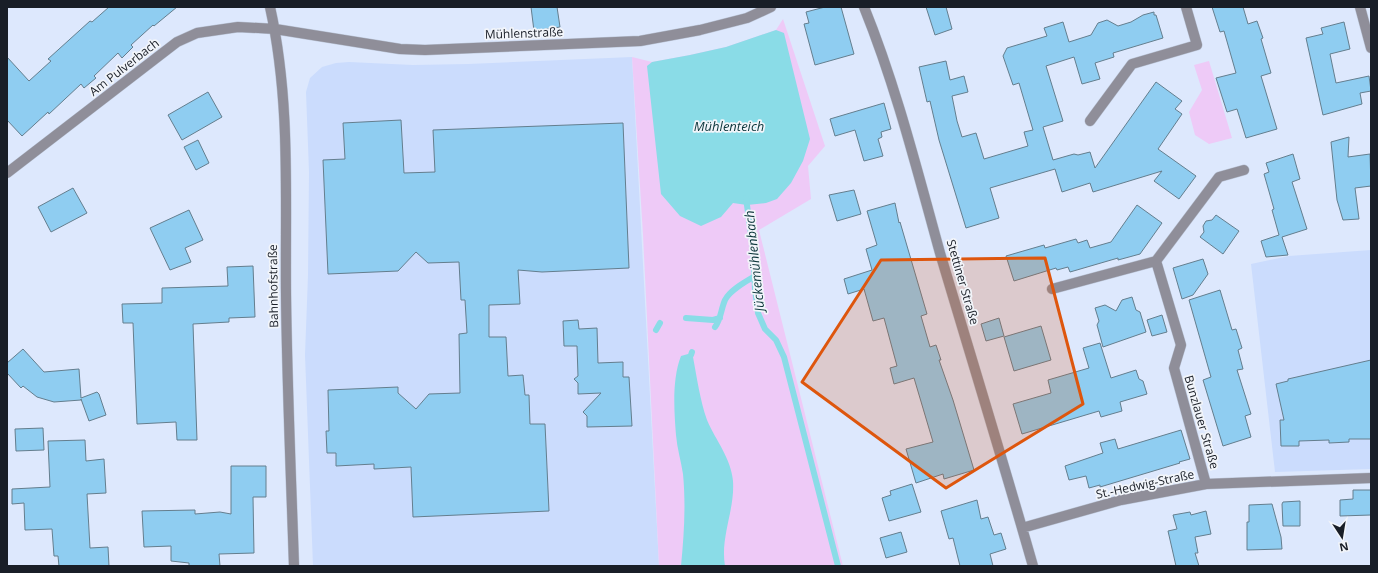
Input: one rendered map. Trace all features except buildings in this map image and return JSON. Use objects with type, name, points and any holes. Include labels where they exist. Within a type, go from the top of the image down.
[{"type":"street","name":"Bahnhofstraße","points":[[270,7],[275,29],[283,91],[286,144],[286,293],[294,566]]},
{"type":"street","name":"Mühlenstraße","points":[[275,29],[400,49],[425,50],[577,44],[640,41],[700,30],[747,18],[771,7]]},
{"type":"street","name":"Stettiner Straße","points":[[864,7],[876,36],[904,128],[984,404],[1033,566]]},
{"type":"street","points":[[1090,121],[1132,64],[1197,45],[1186,7]]},
{"type":"street","points":[[1360,7],[1371,48]]},
{"type":"street","name":"Am Pulverbach","points":[[7,173],[177,42],[197,33],[238,27],[275,29]]},
{"type":"street","points":[[1052,289],[1156,261],[1219,177],[1244,170]]},
{"type":"street","name":"Bunzlauer Straße","points":[[1156,261],[1181,345],[1174,368],[1206,484]]},
{"type":"street","name":"St.-Hedwig-Straße","points":[[1022,528],[1121,500],[1206,484],[1371,478]]},
{"type":"highlighted area","points":[[1045,258],[1083,404],[946,488],[802,382],[881,260]]},
{"type":"shaded area","points":[[783,19],[825,146],[808,166],[811,199],[759,230],[843,566],[659,566],[643,235],[632,57],[652,62],[726,47],[776,30]]},
{"type":"shaded area","points":[[632,57],[659,566],[313,566],[305,355],[308,275],[309,172],[306,92],[310,78],[322,67],[336,63],[349,62],[413,65]]},
{"type":"shaded area","points":[[1209,61],[1232,138],[1209,144],[1195,135],[1189,112],[1202,90],[1194,65]]},
{"type":"shaded area","points":[[1371,250],[1371,469],[1275,472],[1251,264],[1289,256]]},
{"type":"water","name":"Mühlenteich","points":[[776,30],[784,33],[810,139],[803,161],[791,183],[777,199],[766,203],[747,205],[733,203],[721,217],[701,226],[680,216],[661,194],[647,66],[652,62],[726,47]]},
{"type":"water","points":[[688,354],[693,357],[707,420],[726,457],[732,473],[732,502],[724,545],[725,566],[681,566],[684,531],[684,497],[683,474],[676,435],[674,395],[676,375],[681,356]]},
{"type":"waterway","name":"Jückemühlenbach","points":[[746,198],[753,249],[758,313],[765,329],[776,340],[784,357],[838,566]]},
{"type":"waterway","points":[[715,327],[719,321],[727,296],[738,286],[755,276]]},
{"type":"waterway","points":[[686,318],[713,320],[720,318]]},
{"type":"waterway","points":[[656,330],[660,323]]}]
